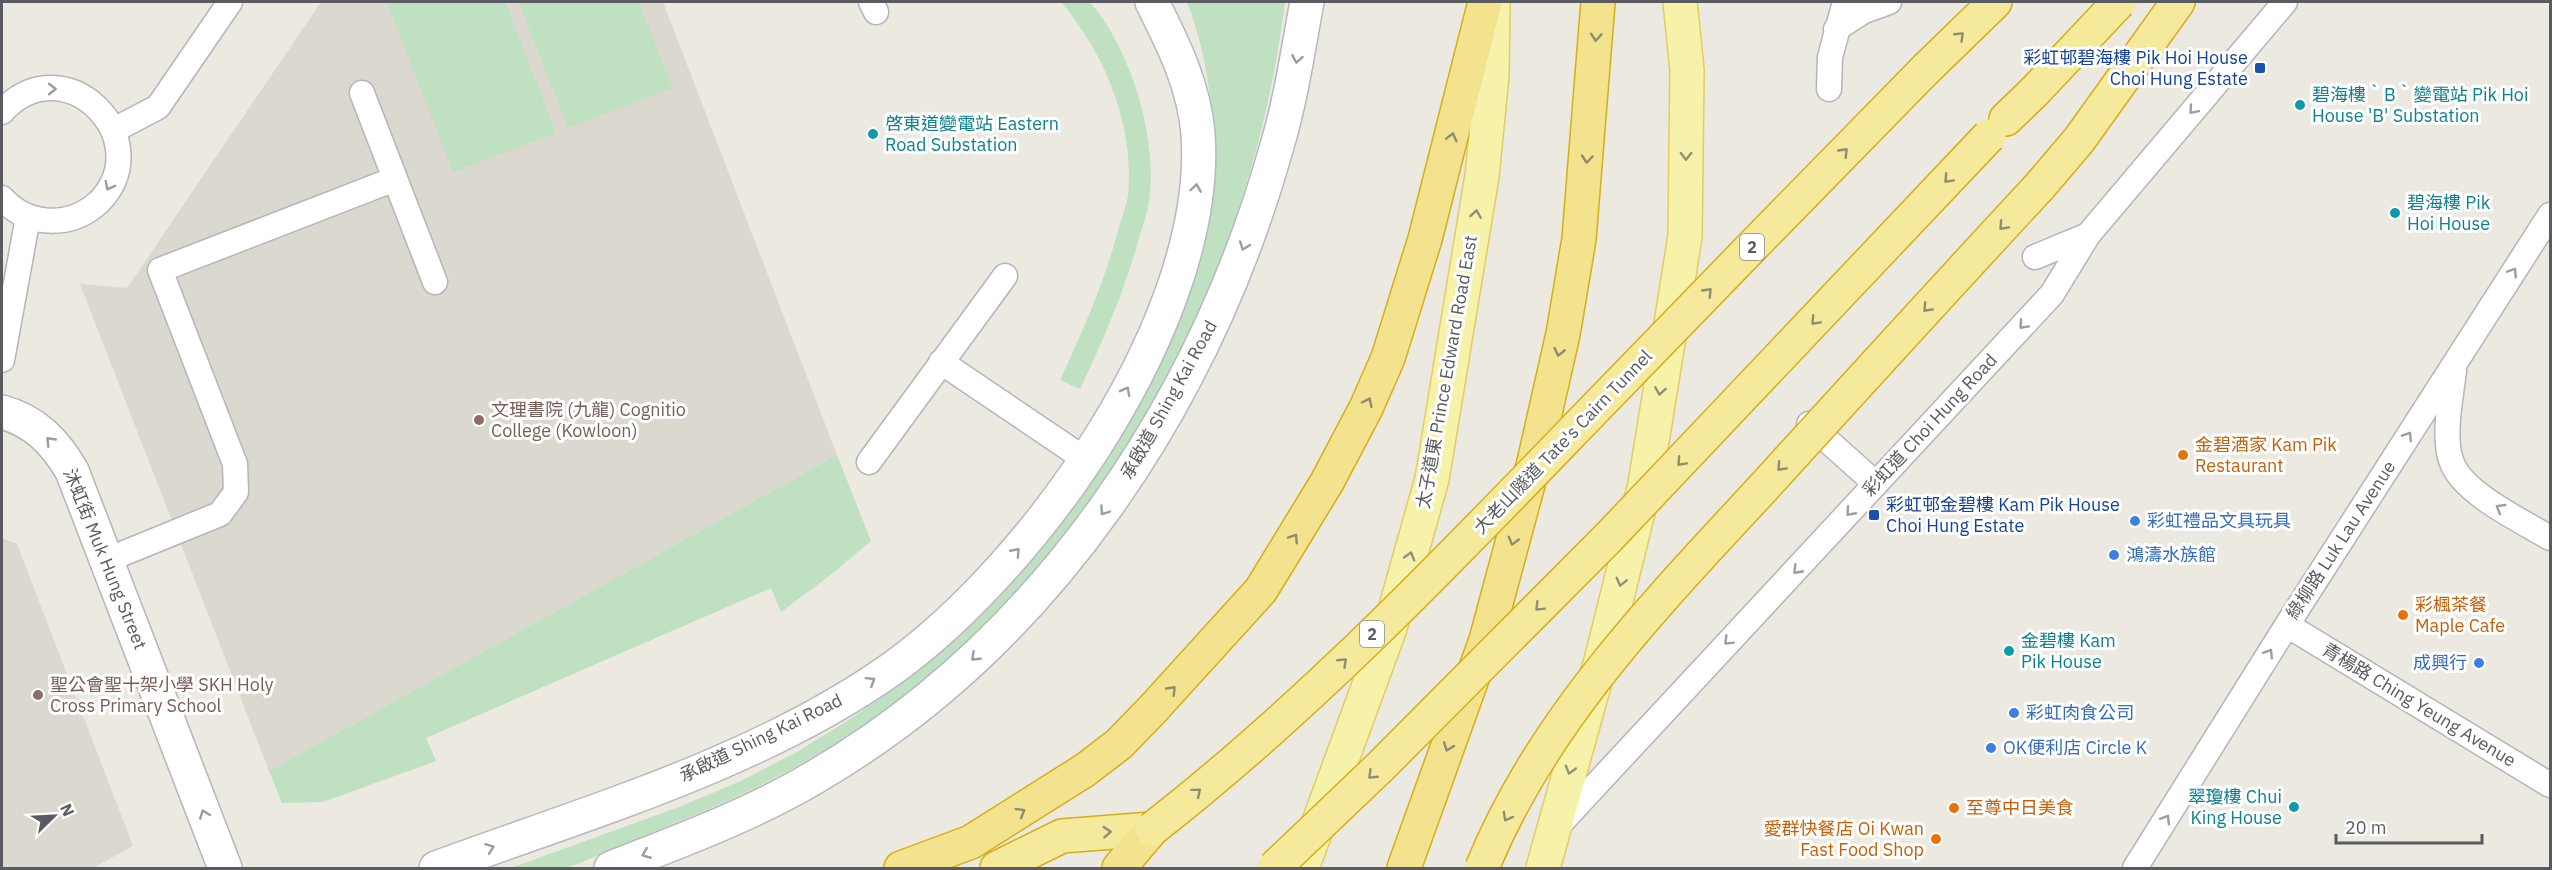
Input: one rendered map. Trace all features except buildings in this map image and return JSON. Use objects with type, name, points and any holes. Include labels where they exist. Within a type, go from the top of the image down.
[{"type":"highway","points":[[901,868],[971,842],[1045,798],[1119,744],[1190,671],[1261,590],[1307,518],[1366,408],[1388,358],[1425,239],[1485,2]]},
{"type":"highway","points":[[1404,868],[1486,640],[1534,462],[1561,345],[1580,239],[1598,2]]},
{"type":"highway","name":"大老山隧道 Tate's Cairn Tunnel","points":[[1119,868],[1152,829],[1246,751],[1366,640],[1466,541],[1925,70],[1995,2]]},
{"type":"highway","points":[[1274,868],[1380,767],[1609,537],[1997,127],[2120,2]]},
{"type":"highway","points":[[1482,868],[1527,782],[1585,689],[1704,552],[2079,140],[2178,2]]},
{"type":"highway","points":[[997,868],[1062,836],[1152,829]]},
{"type":"main road","name":"承啟道 Shing Kai Road","points":[[436,868],[718,762],[848,696],[892,668],[917,648],[989,582],[1032,534],[1086,460],[1132,381],[1163,312],[1185,251],[1197,181],[1198,132],[1191,93],[1180,56],[1152,2]]},
{"type":"main road","name":"承啟道 Shing Kai Road","points":[[611,868],[750,810],[814,778],[855,752],[899,722],[954,677],[1050,581],[1125,480],[1155,432],[1209,328],[1237,265],[1278,145],[1291,92],[1307,2]]},
{"type":"main road","name":"太子道東 Prince Edward Road East","points":[[1302,868],[1390,628],[1432,479],[1482,176],[1492,75],[1493,2]]},
{"type":"main road","points":[[1543,868],[1603,653],[1645,483],[1685,236],[1687,70],[1680,2]]},
{"type":"main road","name":"沐虹街 Muk Hung Street","points":[[2,412],[31,425],[48,437],[62,453],[72,471],[225,868]]},
{"type":"lane","points":[[114,130],[158,107],[230,2]]},
{"type":"lane","points":[[1829,89],[1830,57],[1845,2]]},
{"type":"lane","points":[[1836,29],[1864,11],[1889,2]]},
{"type":"lane","name":"彩虹道 Choi Hung Road","points":[[1554,830],[2052,294],[2088,235],[2285,2]]},
{"type":"lane","points":[[2,112],[13,100],[34,89],[58,88],[82,94],[101,110],[114,130],[119,152],[116,174],[106,194],[91,210],[71,219],[49,221],[28,217],[10,207],[2,198]]},
{"type":"lane","points":[[363,93],[435,282]]},
{"type":"lane","points":[[106,560],[220,514],[237,492],[235,464],[160,270],[395,179]]},
{"type":"lane","name":"綠柳路 Luk Lau Avenue","points":[[2135,868],[2287,625],[2550,214]]},
{"type":"lane","points":[[2,360],[28,217]]},
{"type":"lane","points":[[2036,257],[2088,235]]},
{"type":"lane","points":[[869,462],[1005,276]]},
{"type":"lane","points":[[2456,360],[2447,421],[2452,463],[2474,492],[2550,538]]},
{"type":"lane","points":[[941,362],[1086,460]]},
{"type":"lane","points":[[1809,424],[1876,484]]},
{"type":"lane","name":"青楊路 Ching Yeung Avenue","points":[[2287,625],[2550,785]]},
{"type":"shaded area","name":"文理書院 (九龍) Cognitio College (Kowloon)","points":[[321,2],[663,2],[837,455],[269,771],[80,284],[127,288]]},
{"type":"shaded area","name":"聖公會聖十架小學 SKH Holy Cross Primary School","points":[[2,538],[17,544],[133,846],[93,868],[2,868]]},
{"type":"green space","points":[[387,2],[505,2],[556,133],[453,172]]},
{"type":"green space","points":[[519,2],[639,2],[672,88],[568,128]]},
{"type":"green space","points":[[1061,2],[1090,2],[1118,44],[1138,95],[1145,122],[1151,175],[1148,209],[1128,275],[1106,333],[1080,389],[1060,380],[1100,288],[1128,196],[1129,169],[1127,143],[1114,92],[1091,44]]},
{"type":"green space","points":[[1187,2],[1285,2],[1273,76],[1256,150],[1234,222],[1208,292],[1176,361],[1140,427],[1099,490],[1028,584],[977,636],[905,696],[827,749],[786,772],[701,812],[577,864],[554,868],[511,868],[679,807],[739,782],[797,752],[852,718],[905,680],[1000,592],[1207,213],[1212,159],[1211,106],[1203,54]]},
{"type":"green space","points":[[837,455],[871,541],[781,612],[771,588],[426,738],[436,761],[323,802],[282,803],[269,771]]},
{"type":"place","name":"彩虹邨碧海樓 Pik Hoi House Choi Hung Estate","points":[[2260,68]]},
{"type":"place","name":"碧海樓‵B‵變電站 Pik Hoi House 'B' Substation","points":[[2300,105]]},
{"type":"place","name":"啓東道變電站 Eastern Road Substation","points":[[873,134]]},
{"type":"place","name":"碧海樓 Pik Hoi House","points":[[2395,213]]},
{"type":"place","name":"文理書院 (九龍) Cognitio College (Kowloon)","points":[[479,420]]},
{"type":"place","name":"金碧酒家 Kam Pik Restaurant","points":[[2183,455]]},
{"type":"place","name":"彩虹邨金碧樓 Kam Pik House Choi Hung Estate","points":[[1874,515]]},
{"type":"place","name":"彩虹禮品文具玩具","points":[[2135,521]]},
{"type":"place","name":"鴻濤水族館","points":[[2114,555]]},
{"type":"place","name":"彩楓茶餐 Maple Cafe","points":[[2403,615]]},
{"type":"place","name":"金碧樓 Kam Pik House","points":[[2009,651]]},
{"type":"place","name":"成興行","points":[[2479,663]]},
{"type":"place","name":"聖公會聖十架小學 SKH Holy Cross Primary School","points":[[38,695]]},
{"type":"place","name":"彩虹肉食公司","points":[[2014,713]]},
{"type":"place","name":"OK便利店 Circle K","points":[[1991,748]]},
{"type":"place","name":"翠瓊樓 Chui King House","points":[[2294,807]]},
{"type":"place","name":"至尊中日美食","points":[[1954,808]]},
{"type":"place","name":"愛群快餐店 Oi Kwan Fast Food Shop","points":[[1936,839]]}]
